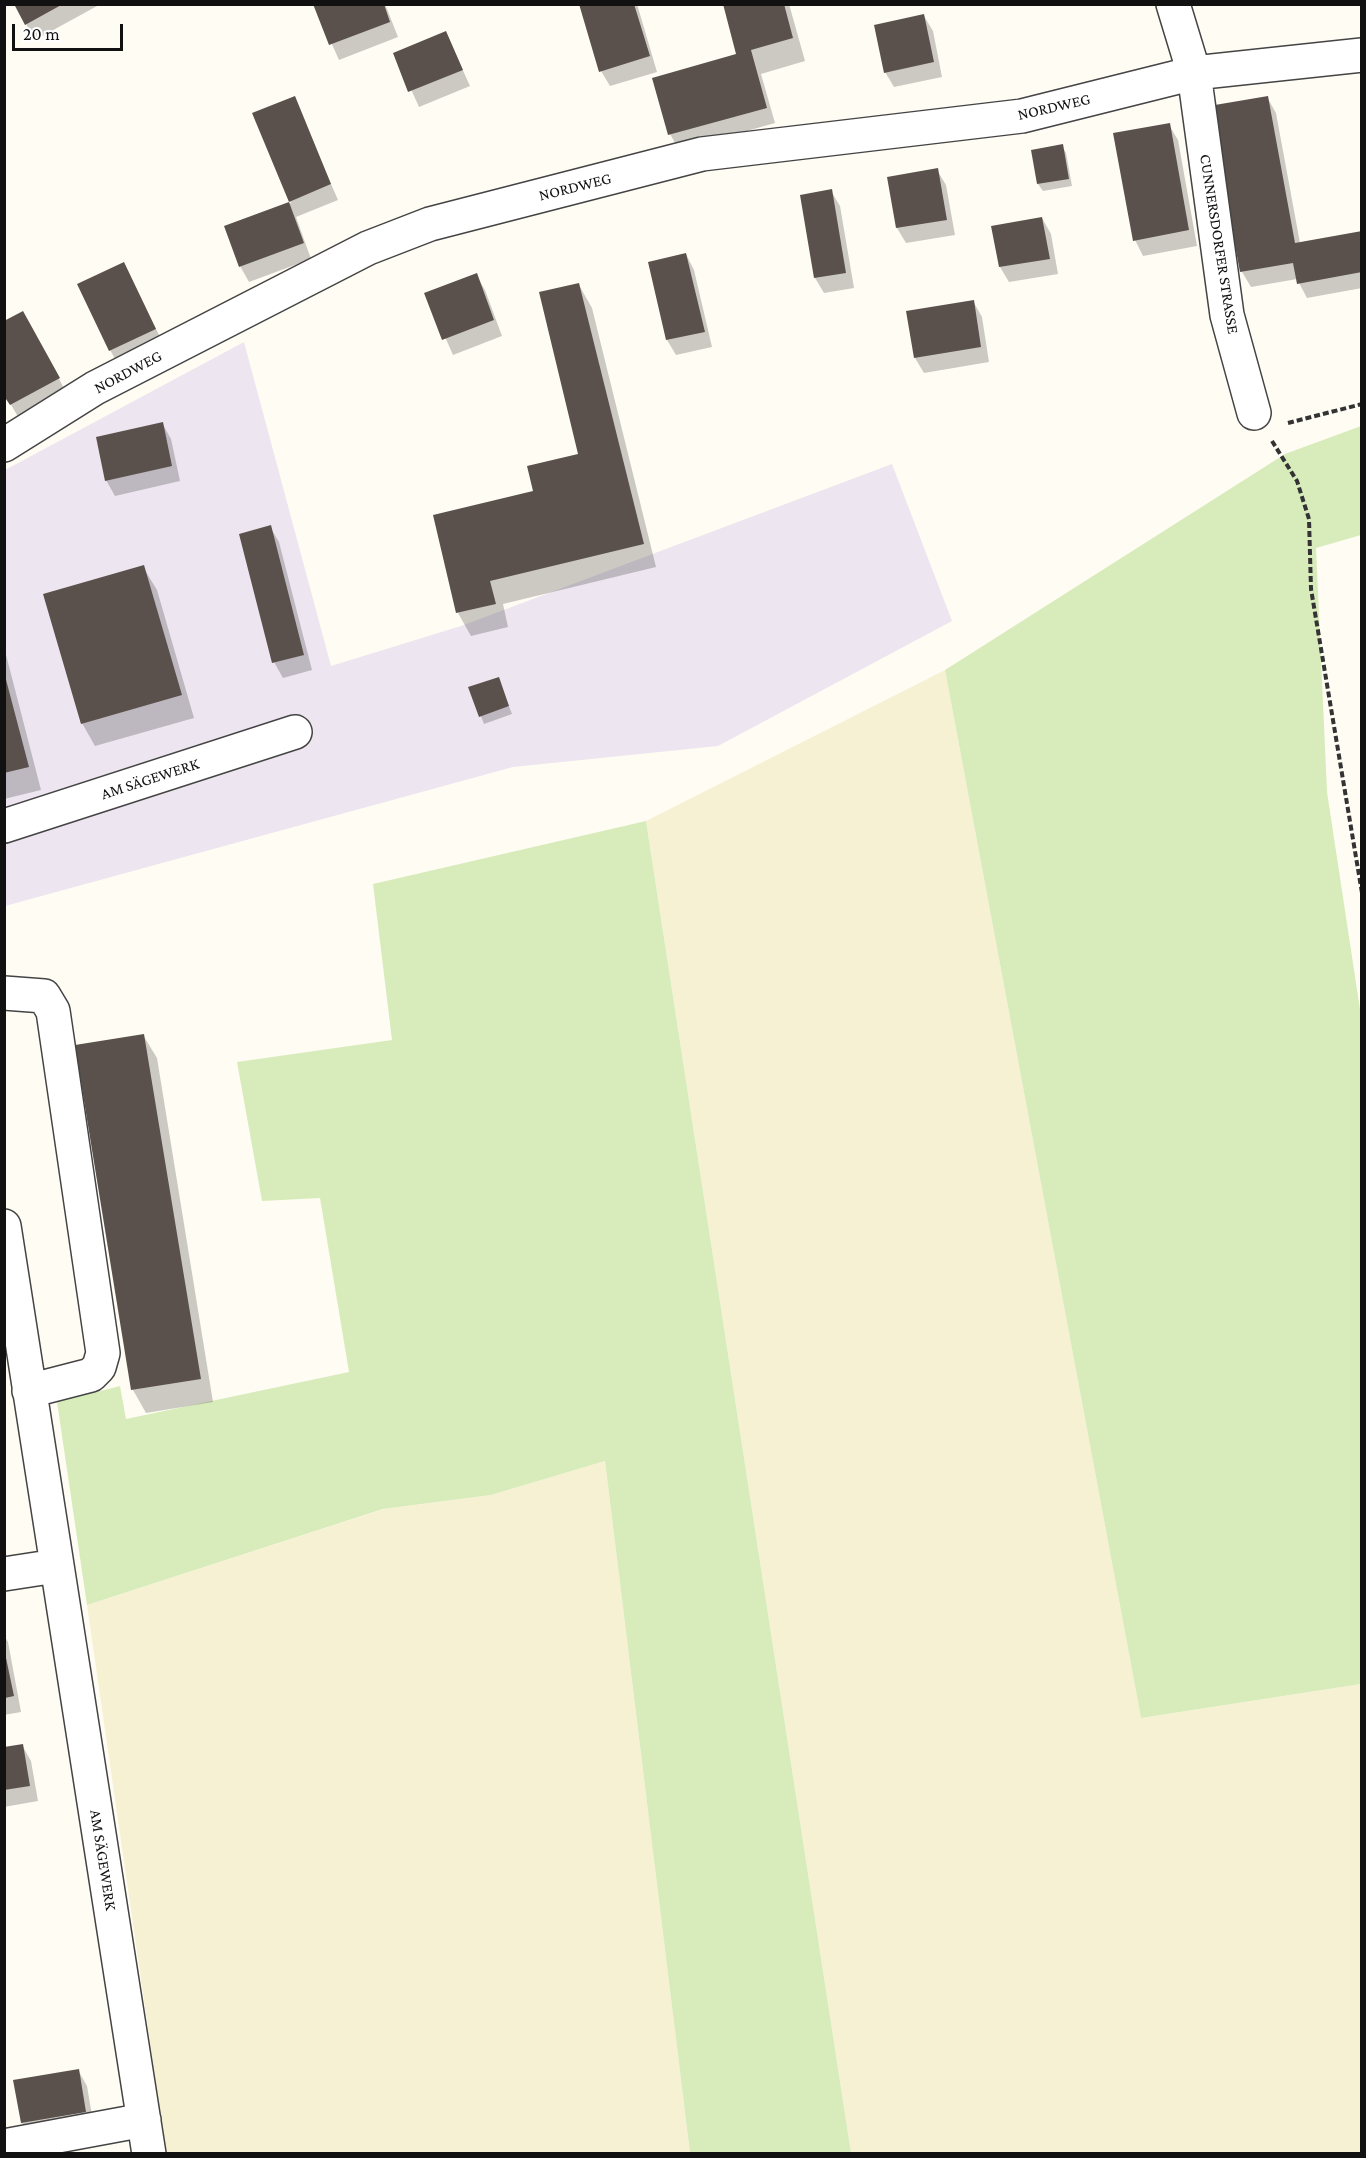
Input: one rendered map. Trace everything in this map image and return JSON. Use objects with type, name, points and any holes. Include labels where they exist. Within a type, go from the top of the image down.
[{"type":"street","name":"CUNNERSDORFER STRASSE","points":[[1173,4],[1194,73],[1227,315],[1262,425]]},
{"type":"street","points":[[1194,73],[1362,55]]},
{"type":"street","name":"NORDWEG","points":[[4,445],[105,383],[368,248],[430,224],[702,154],[1022,116],[1194,73]]},
{"type":"street","name":"AM SÄGEWERK","points":[[4,826],[295,732]]},
{"type":"street","points":[[4,993],[44,996],[53,1011],[103,1353],[99,1367],[91,1375],[30,1391]]},
{"type":"street","name":"AM SÄGEWERK","points":[[4,1226],[149,2154]]},
{"type":"street","points":[[4,1574],[56,1566]]},
{"type":"street","points":[[4,2146],[144,2120]]},
{"type":"path","points":[[1285,424],[1362,404]]},
{"type":"path","points":[[1262,425],[1297,482],[1308,519],[1311,589],[1362,893]]},
{"type":"shaded area","points":[[244,342],[331,666],[461,626],[892,464],[952,621],[718,746],[513,767],[5,906],[5,470]]},
{"type":"shaded area","points":[[945,670],[1141,1718],[1361,1684],[1361,2153],[851,2153],[646,821]]},
{"type":"shaded area","points":[[605,1461],[690,2153],[166,2153],[87,1605],[384,1509],[491,1495]]},
{"type":"green space","points":[[1361,426],[1361,535],[1316,548],[1327,792],[1361,1016],[1361,1684],[1141,1718],[945,670],[1285,454]]},
{"type":"green space","points":[[646,821],[851,2153],[690,2153],[605,1461],[491,1495],[383,1509],[87,1605],[57,1402],[120,1386],[126,1419],[349,1372],[320,1198],[262,1201],[237,1062],[392,1040],[373,884]]},
{"type":"building","points":[[14,4],[63,4],[25,25]]},
{"type":"building","points":[[313,4],[384,4],[390,22],[329,45]]},
{"type":"building","points":[[579,4],[634,4],[650,56],[599,72]]},
{"type":"building","points":[[723,4],[784,4],[793,38],[751,50],[767,108],[668,135],[652,78],[736,54]]},
{"type":"building","points":[[924,14],[934,62],[884,73],[874,25]]},
{"type":"building","points":[[446,31],[463,70],[408,92],[393,53]]},
{"type":"building","points":[[295,96],[331,184],[289,202],[252,113]]},
{"type":"building","points":[[1268,96],[1295,243],[1362,231],[1362,272],[1297,284],[1293,263],[1240,272],[1209,106]]},
{"type":"building","points":[[1170,123],[1189,230],[1133,241],[1113,133]]},
{"type":"building","points":[[1063,144],[1069,179],[1037,184],[1031,150]]},
{"type":"building","points":[[938,168],[947,220],[896,228],[887,177]]},
{"type":"building","points":[[832,189],[846,273],[814,278],[800,195]]},
{"type":"building","points":[[289,202],[304,243],[239,267],[224,226]]},
{"type":"building","points":[[1042,217],[1050,259],[999,267],[991,226]]},
{"type":"building","points":[[686,253],[705,332],[666,340],[648,262]]},
{"type":"building","points":[[124,262],[156,329],[109,351],[77,284]]},
{"type":"building","points":[[477,273],[494,320],[442,340],[424,293]]},
{"type":"building","points":[[579,283],[644,544],[490,581],[496,604],[456,613],[433,515],[533,491],[527,466],[578,454],[539,292]]},
{"type":"building","points":[[974,300],[981,347],[914,358],[906,311]]},
{"type":"building","points":[[23,311],[60,378],[10,405],[4,396],[4,321]]},
{"type":"building","points":[[163,422],[172,466],[105,481],[96,437]]},
{"type":"building","points":[[271,525],[304,655],[272,663],[239,534]]},
{"type":"building","points":[[144,565],[182,695],[81,724],[43,594]]},
{"type":"building","points":[[4,672],[29,767],[4,773]]},
{"type":"building","points":[[499,677],[509,706],[479,717],[468,687]]},
{"type":"building","points":[[144,1034],[201,1379],[131,1390],[75,1045]]},
{"type":"building","points":[[5,1653],[14,1696],[5,1698]]},
{"type":"building","points":[[23,1744],[30,1786],[4,1790],[4,1747]]},
{"type":"building","points":[[79,2069],[86,2112],[21,2123],[13,2080]]}]
